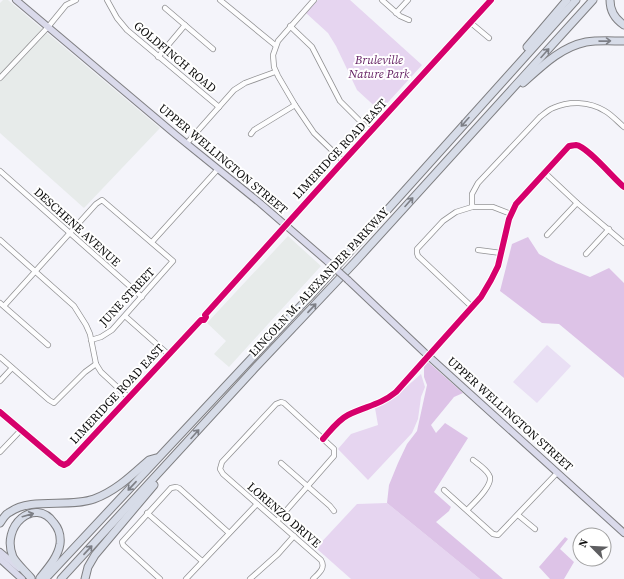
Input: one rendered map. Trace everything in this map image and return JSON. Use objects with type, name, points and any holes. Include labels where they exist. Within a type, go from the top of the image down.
[{"type":"highway","points":[[482,104],[488,94],[566,0]]},
{"type":"highway","name":"LINCOLN M. ALEXANDER PARKWAY","points":[[45,579],[310,296],[576,0]]},
{"type":"highway","name":"LINCOLN M. ALEXANDER PARKWAY","points":[[61,579],[254,369],[355,262],[593,0]]},
{"type":"highway","points":[[610,0],[613,14],[624,25]]},
{"type":"highway","points":[[509,92],[554,56],[571,47],[586,42],[624,41]]},
{"type":"highway","points":[[85,579],[88,567],[95,555],[172,464],[178,453]]},
{"type":"highway","points":[[0,524],[10,511],[17,508],[36,504],[80,502],[94,499],[112,491],[149,460],[158,457]]},
{"type":"highway","points":[[0,530],[5,521],[17,508]]},
{"type":"highway","points":[[32,578],[12,557],[8,542],[8,533],[16,520],[26,514],[35,513],[45,515],[52,520],[60,534],[58,551],[40,579]]},
{"type":"main road","name":"UPPER WELLINGTON STREET","points":[[16,0],[328,262],[624,533]]},
{"type":"main road","points":[[0,552],[32,578]]},
{"type":"main road","points":[[0,559],[22,579]]},
{"type":"street","points":[[0,78],[48,27],[66,5],[74,0]]},
{"type":"street","name":"GOLDFINCH ROAD","points":[[107,0],[117,18],[127,30],[219,107]]},
{"type":"street","points":[[220,0],[276,45]]},
{"type":"street","points":[[314,0],[281,36],[276,45],[273,56],[275,72],[314,133],[343,161]]},
{"type":"street","points":[[382,0],[396,13],[409,20]]},
{"type":"street","points":[[396,13],[408,0]]},
{"type":"street","name":"LIMERIDGE ROAD EAST","points":[[21,430],[60,463],[64,465],[73,458],[201,320],[200,317],[203,314],[206,314],[343,161],[471,23],[489,1]]},
{"type":"street","points":[[165,8],[213,49]]},
{"type":"street","points":[[471,23],[489,38]]},
{"type":"street","points":[[158,57],[185,25]]},
{"type":"street","points":[[290,26],[312,47],[340,101],[371,132]]},
{"type":"street","points":[[187,144],[234,90],[245,83],[275,72]]},
{"type":"street","points":[[471,207],[472,194],[478,183],[540,117],[551,108],[566,104],[588,104],[603,110],[624,127]]},
{"type":"street","points":[[251,134],[254,130],[295,105]]},
{"type":"street","points":[[277,521],[334,456],[334,449],[324,439],[335,425],[346,416],[387,399],[396,392],[481,297],[492,280],[498,266],[507,225],[516,204],[569,146],[576,145],[589,154],[623,185]]},
{"type":"street","points":[[4,306],[96,204],[102,200],[152,242],[218,169]]},
{"type":"street","name":"DESCHENE AVENUE","points":[[0,171],[69,234],[142,297]]},
{"type":"street","points":[[544,172],[624,243]]},
{"type":"street","points":[[548,234],[578,203]]},
{"type":"street","points":[[472,306],[418,256],[417,249],[443,221],[456,212],[471,207],[493,207],[511,214]]},
{"type":"street","points":[[586,254],[609,229]]},
{"type":"street","points":[[0,240],[74,306],[86,325],[96,364],[105,376],[129,398]]},
{"type":"street","name":"JUNE STREET","points":[[91,340],[101,337],[109,332],[173,261],[152,242]]},
{"type":"street","points":[[478,250],[501,253]]},
{"type":"street","points":[[0,302],[48,344]]},
{"type":"street","points":[[124,316],[169,355]]},
{"type":"street","points":[[0,357],[54,403],[85,372],[96,364]]},
{"type":"street","points":[[0,381],[12,368]]},
{"type":"street","name":"LORENZO DRIVE","points":[[313,579],[322,569],[322,562],[223,474],[220,467],[222,462],[276,404],[281,402],[289,407],[324,439]]},
{"type":"street","points":[[0,412],[21,430],[0,452]]},
{"type":"street","points":[[467,510],[488,487],[491,480],[490,475],[473,460]]},
{"type":"street","points":[[281,463],[334,511]]},
{"type":"street","points":[[444,490],[493,534],[498,535],[557,473]]},
{"type":"street","points":[[160,579],[123,546],[122,542],[170,488],[176,487],[229,533]]},
{"type":"street","points":[[186,579],[257,504]]},
{"type":"street","points":[[147,514],[202,561]]},
{"type":"street","points":[[518,515],[535,529]]},
{"type":"street","points":[[250,579],[278,554],[294,536]]},
{"type":"shaded area","points":[[3,0],[8,0],[160,128],[84,208],[0,133],[0,3]]},
{"type":"shaded area","points":[[288,236],[321,266],[229,367],[214,354],[226,341],[207,323]]},
{"type":"shaded area","points":[[528,237],[539,254],[556,263],[590,277],[609,268],[624,283],[624,378],[559,324],[542,323],[500,291],[512,244]]},
{"type":"shaded area","points":[[547,345],[571,366],[537,403],[513,382]]},
{"type":"shaded area","points":[[427,361],[463,393],[454,397],[431,425],[436,433],[445,423],[468,438],[434,492],[451,507],[449,511],[436,522],[503,579],[480,579],[387,503],[389,485],[398,463],[407,444],[417,431],[427,385],[424,377],[424,367]]},
{"type":"shaded area","points":[[565,537],[568,539],[560,549],[572,560],[572,565],[564,579],[550,579],[539,567]]},
{"type":"green space","name":"Bruleville Nature Park","points":[[318,0],[350,0],[422,65],[380,111],[357,90],[336,46],[328,33],[306,13]]},
{"type":"green space","points":[[421,374],[425,387],[421,397],[418,419],[412,433],[368,480],[338,449],[351,434],[378,425],[375,408],[396,396]]},
{"type":"green space","points":[[387,503],[480,579],[351,579],[316,548],[357,504]]},
{"type":"cycle path","points":[[0,412],[60,463],[64,465],[68,463],[201,320],[204,320],[206,317],[205,315],[491,0]]},
{"type":"cycle path","points":[[323,439],[344,417],[379,403],[396,392],[481,297],[498,266],[509,219],[516,204],[569,146],[576,145],[587,151],[624,187]]}]
